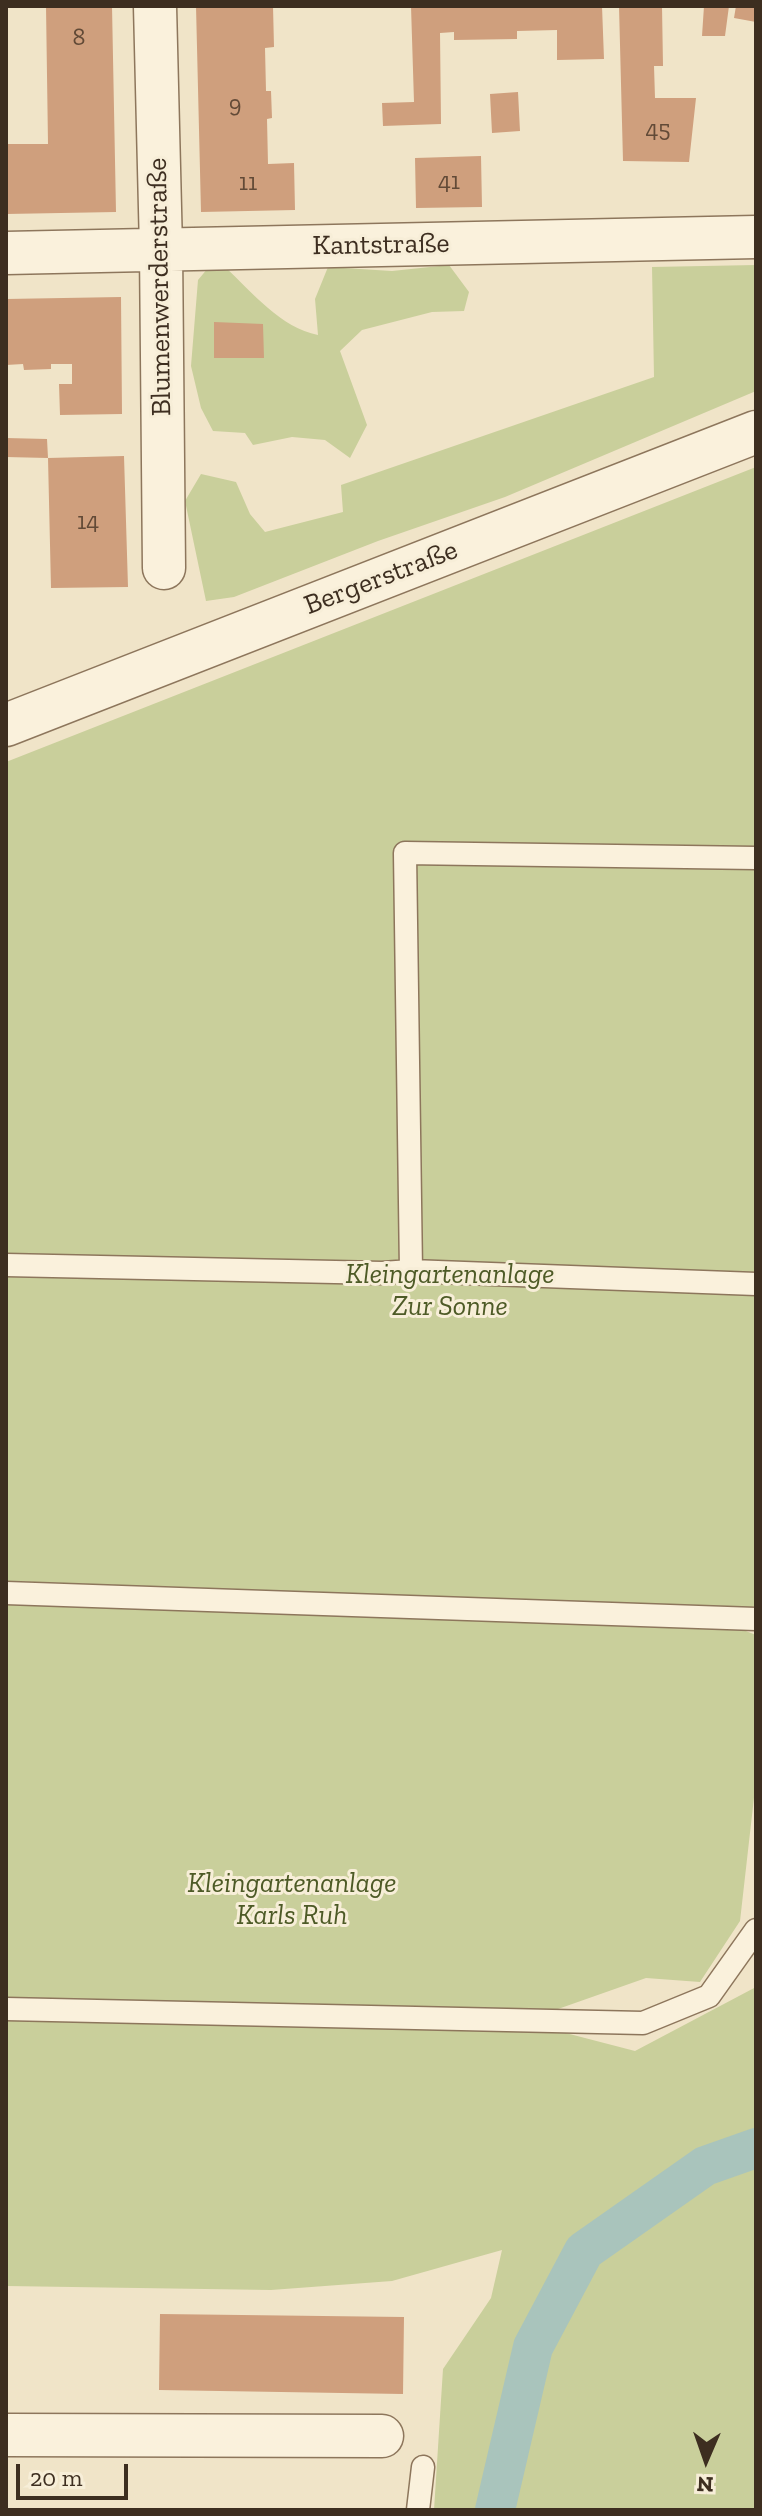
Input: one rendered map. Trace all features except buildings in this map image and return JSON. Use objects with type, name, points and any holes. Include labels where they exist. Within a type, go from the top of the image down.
[{"type":"street","name":"Blumenwerderstraße","points":[[155,6],[164,568]]},
{"type":"street","name":"Kantstraße","points":[[6,253],[756,237]]},
{"type":"street","name":"Bergerstraße","points":[[6,725],[756,432]]},
{"type":"street","points":[[6,2435],[382,2436]]},
{"type":"lane","points":[[411,1271],[405,853],[756,858]]},
{"type":"lane","points":[[6,1265],[382,1273],[411,1271],[756,1284]]},
{"type":"lane","points":[[6,1593],[756,1619]]},
{"type":"lane","points":[[6,2009],[643,2023],[709,1996],[756,1930]]},
{"type":"lane","points":[[418,2510],[423,2467]]},
{"type":"green space","points":[[449,265],[469,292],[464,311],[432,312],[362,330],[340,351],[367,425],[350,458],[325,440],[292,437],[253,445],[245,433],[213,431],[201,408],[191,366],[198,280],[208,268],[225,267],[279,317],[318,335],[315,299],[328,267],[392,271]]},
{"type":"green space","points":[[756,265],[756,391],[505,497],[378,541],[234,597],[206,601],[185,501],[201,474],[236,482],[250,514],[265,532],[343,512],[341,485],[654,377],[652,267]]},
{"type":"green space","name":"Kleingartenanlage Zur Sonne","points":[[756,467],[756,1606],[6,1581],[6,762]]},
{"type":"green space","name":"Kleingartenanlage Karls Ruh","points":[[6,1602],[738,1628],[756,1635],[756,1780],[740,1921],[700,1982],[646,1978],[558,2009],[558,2031],[635,2051],[756,1987],[756,2510],[434,2510],[443,2369],[491,2298],[502,2250],[392,2281],[271,2290],[6,2286]]},
{"type":"waterway","points":[[495,2510],[533,2347],[584,2251],[705,2166],[756,2148]]}]
